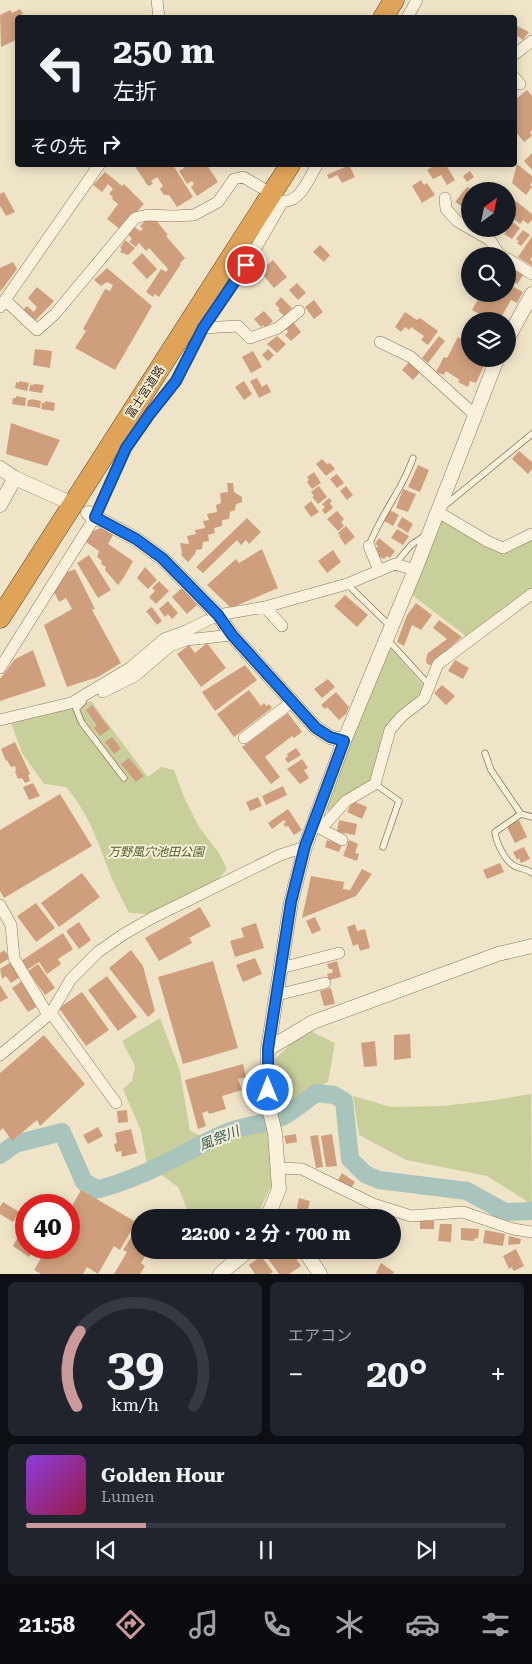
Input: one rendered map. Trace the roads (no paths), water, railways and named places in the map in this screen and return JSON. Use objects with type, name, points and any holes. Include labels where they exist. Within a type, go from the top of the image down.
[{"type":"highway","points":[[385,15],[394,0]]},
{"type":"highway","name":"富士宮道路","points":[[0,618],[289,167]]},
{"type":"street","points":[[157,0],[159,15]]},
{"type":"street","points":[[408,15],[417,0]]},
{"type":"street","points":[[517,52],[532,41]]},
{"type":"street","points":[[98,167],[3,304],[37,330],[55,314],[136,218],[147,215],[194,215],[218,202],[234,178],[242,177],[262,188]]},
{"type":"street","points":[[0,668],[92,515],[126,448],[176,381],[203,328],[246,265],[283,201],[288,202],[296,198],[317,167]]},
{"type":"street","points":[[445,198],[446,209],[457,221],[490,240],[494,247]]},
{"type":"street","points":[[516,264],[532,274]]},
{"type":"street","points":[[516,323],[532,294]]},
{"type":"street","points":[[203,328],[238,326],[250,338],[278,328],[299,311]]},
{"type":"street","points":[[380,342],[411,357],[474,415]]},
{"type":"street","points":[[274,1209],[279,1189],[275,1133],[270,1112],[267,1079],[268,1049],[291,902],[305,846],[314,828],[344,741],[415,570],[494,367]]},
{"type":"street","points":[[0,468],[16,478],[64,500]]},
{"type":"street","points":[[0,505],[16,478]]},
{"type":"street","points":[[438,512],[487,541],[503,548],[532,534]]},
{"type":"street","points":[[92,515],[136,539],[162,558],[218,615],[232,635],[316,728],[330,737],[344,741]]},
{"type":"street","points":[[369,546],[379,571]]},
{"type":"street","points":[[72,702],[130,668],[164,639],[186,631],[218,615],[265,607],[347,584],[396,564],[415,570]]},
{"type":"street","points":[[314,828],[326,823],[346,801],[375,784],[390,730],[402,716],[424,699],[438,664],[532,594]]},
{"type":"street","points":[[265,607],[282,626]]},
{"type":"street","points":[[0,720],[86,699],[136,676],[170,646],[186,640],[232,635]]},
{"type":"street","points":[[244,738],[292,702]]},
{"type":"street","points":[[314,828],[342,840]]},
{"type":"street","points":[[0,1055],[51,1013],[71,979],[98,952],[124,934],[280,855],[305,846]]},
{"type":"street","points":[[0,905],[11,926],[14,958],[44,1010],[51,1013],[116,1103]]},
{"type":"street","points":[[268,1049],[313,1022],[498,954],[532,946]]},
{"type":"street","points":[[281,968],[339,953]]},
{"type":"street","points":[[277,994],[325,983]]},
{"type":"street","points":[[278,1168],[302,1169],[373,1204],[411,1216],[463,1212],[532,1232]]},
{"type":"street","points":[[220,1274],[238,1259]]},
{"type":"street","points":[[310,1259],[320,1274]]},
{"type":"lane","points":[[438,512],[532,434]]},
{"type":"lane","points":[[369,546],[374,531],[408,472],[412,458]]},
{"type":"lane","points":[[396,564],[411,545],[430,532]]},
{"type":"lane","points":[[347,584],[388,632],[429,685]]},
{"type":"lane","points":[[86,699],[76,709],[82,723],[124,778]]},
{"type":"lane","points":[[485,753],[491,770],[521,814],[532,817]]},
{"type":"lane","points":[[375,784],[399,801],[383,847]]},
{"type":"lane","points":[[521,814],[495,832],[496,838],[512,865],[532,873]]},
{"type":"waterway","name":"風祭川","points":[[0,1155],[15,1144],[62,1132],[84,1182],[95,1188],[95,1190],[145,1173],[230,1131],[282,1117],[316,1093],[334,1095],[344,1101],[350,1159],[365,1174],[379,1180],[467,1191],[505,1212],[532,1211]]},
{"type":"park label","name":"万野風穴池田公園","points":[[156,852]]}]
